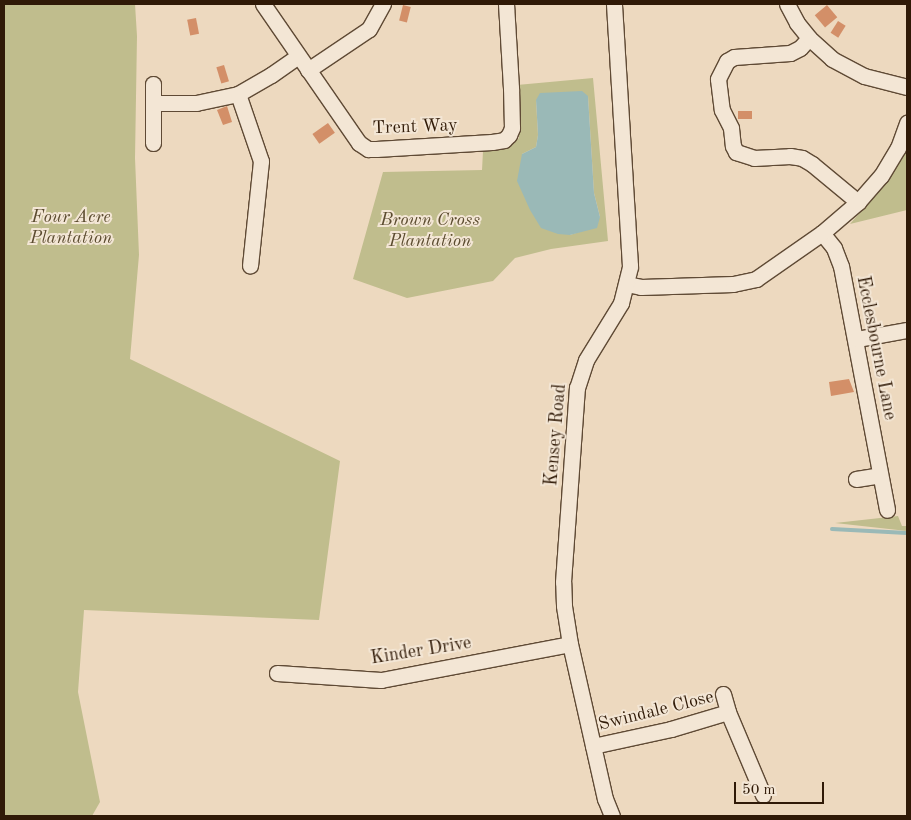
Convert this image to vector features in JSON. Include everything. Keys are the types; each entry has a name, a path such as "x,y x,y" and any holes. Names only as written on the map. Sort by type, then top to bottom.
{"street":[{"name":"Trent Way","path":"263,4 359,143 368,149 504,140 510,135 512,128 506,4"},
{"path":"308,70 368,28 383,4"},
{"name":"Kensey Road","path":"612,816 605,799 570,644 564,605 563,582 577,388 586,360 616,312 627,284 630,266 614,4"},
{"path":"787,4 797,23 809,38 832,58 848,69 886,83 907,87"},
{"path":"809,38 800,48 790,52 734,56 727,61 718,79 722,110 731,128 733,146 736,152 754,158 790,156 802,158 858,202"},
{"path":"154,103 196,102 238,94 271,76 298,56"},
{"path":"153,84 154,143"},
{"path":"238,94 261,161 250,265"},
{"path":"627,284 641,287 733,284 751,280 782,262 822,234 858,202 882,176 898,148 907,123"},
{"name":"Ecclesbourne Lane","path":"822,234 834,248 841,266 857,339 887,510"},
{"path":"857,339 907,330"},
{"path":"856,479 880,475"},
{"name":"Kinder Drive","path":"277,673 381,680 570,644"},
{"name":"Swindale Close","path":"722,694 763,796"},
{"name":"Swindale Close","path":"593,746 671,729 728,712"}],"green space":[{"name":"Four Acre Plantation","path":"4,4 135,4 137,36 135,158 139,255 130,359 340,461 319,620 84,610 78,692 100,802 92,816 4,816"},
{"name":"Brown Cross Plantation","path":"593,78 608,241 551,249 515,258 493,281 407,298 353,279 383,172 482,170 483,151 506,148 519,138 517,85","holes":["588,96 594,193 600,217 582,231 570,235 522,154 536,147 538,135 536,100"]},
{"path":"907,147 907,210 850,224 889,179"},
{"path":"898,516 902,526 907,526 907,531 835,523"}],"water":[{"path":"582,91 588,96 594,193 600,217 597,228 570,235 558,234 541,228 530,210 517,181 522,154 536,147 538,135 536,100 540,93"}],"building":[{"path":"403,5 411,7 407,22 399,21"},
{"path":"827,5 837,17 825,28 815,15"},
{"path":"196,18 199,34 190,35 187,20"},
{"path":"838,21 846,26 838,38 831,33"},
{"path":"224,65 229,81 221,84 216,67"},
{"path":"227,106 232,122 223,125 217,110"},
{"path":"738,111 752,111 752,119 738,119"},
{"path":"328,123 335,133 319,144 312,134"},
{"path":"849,379 854,392 831,396 829,382"}],"waterway":[{"path":"832,529 907,533"}]}
